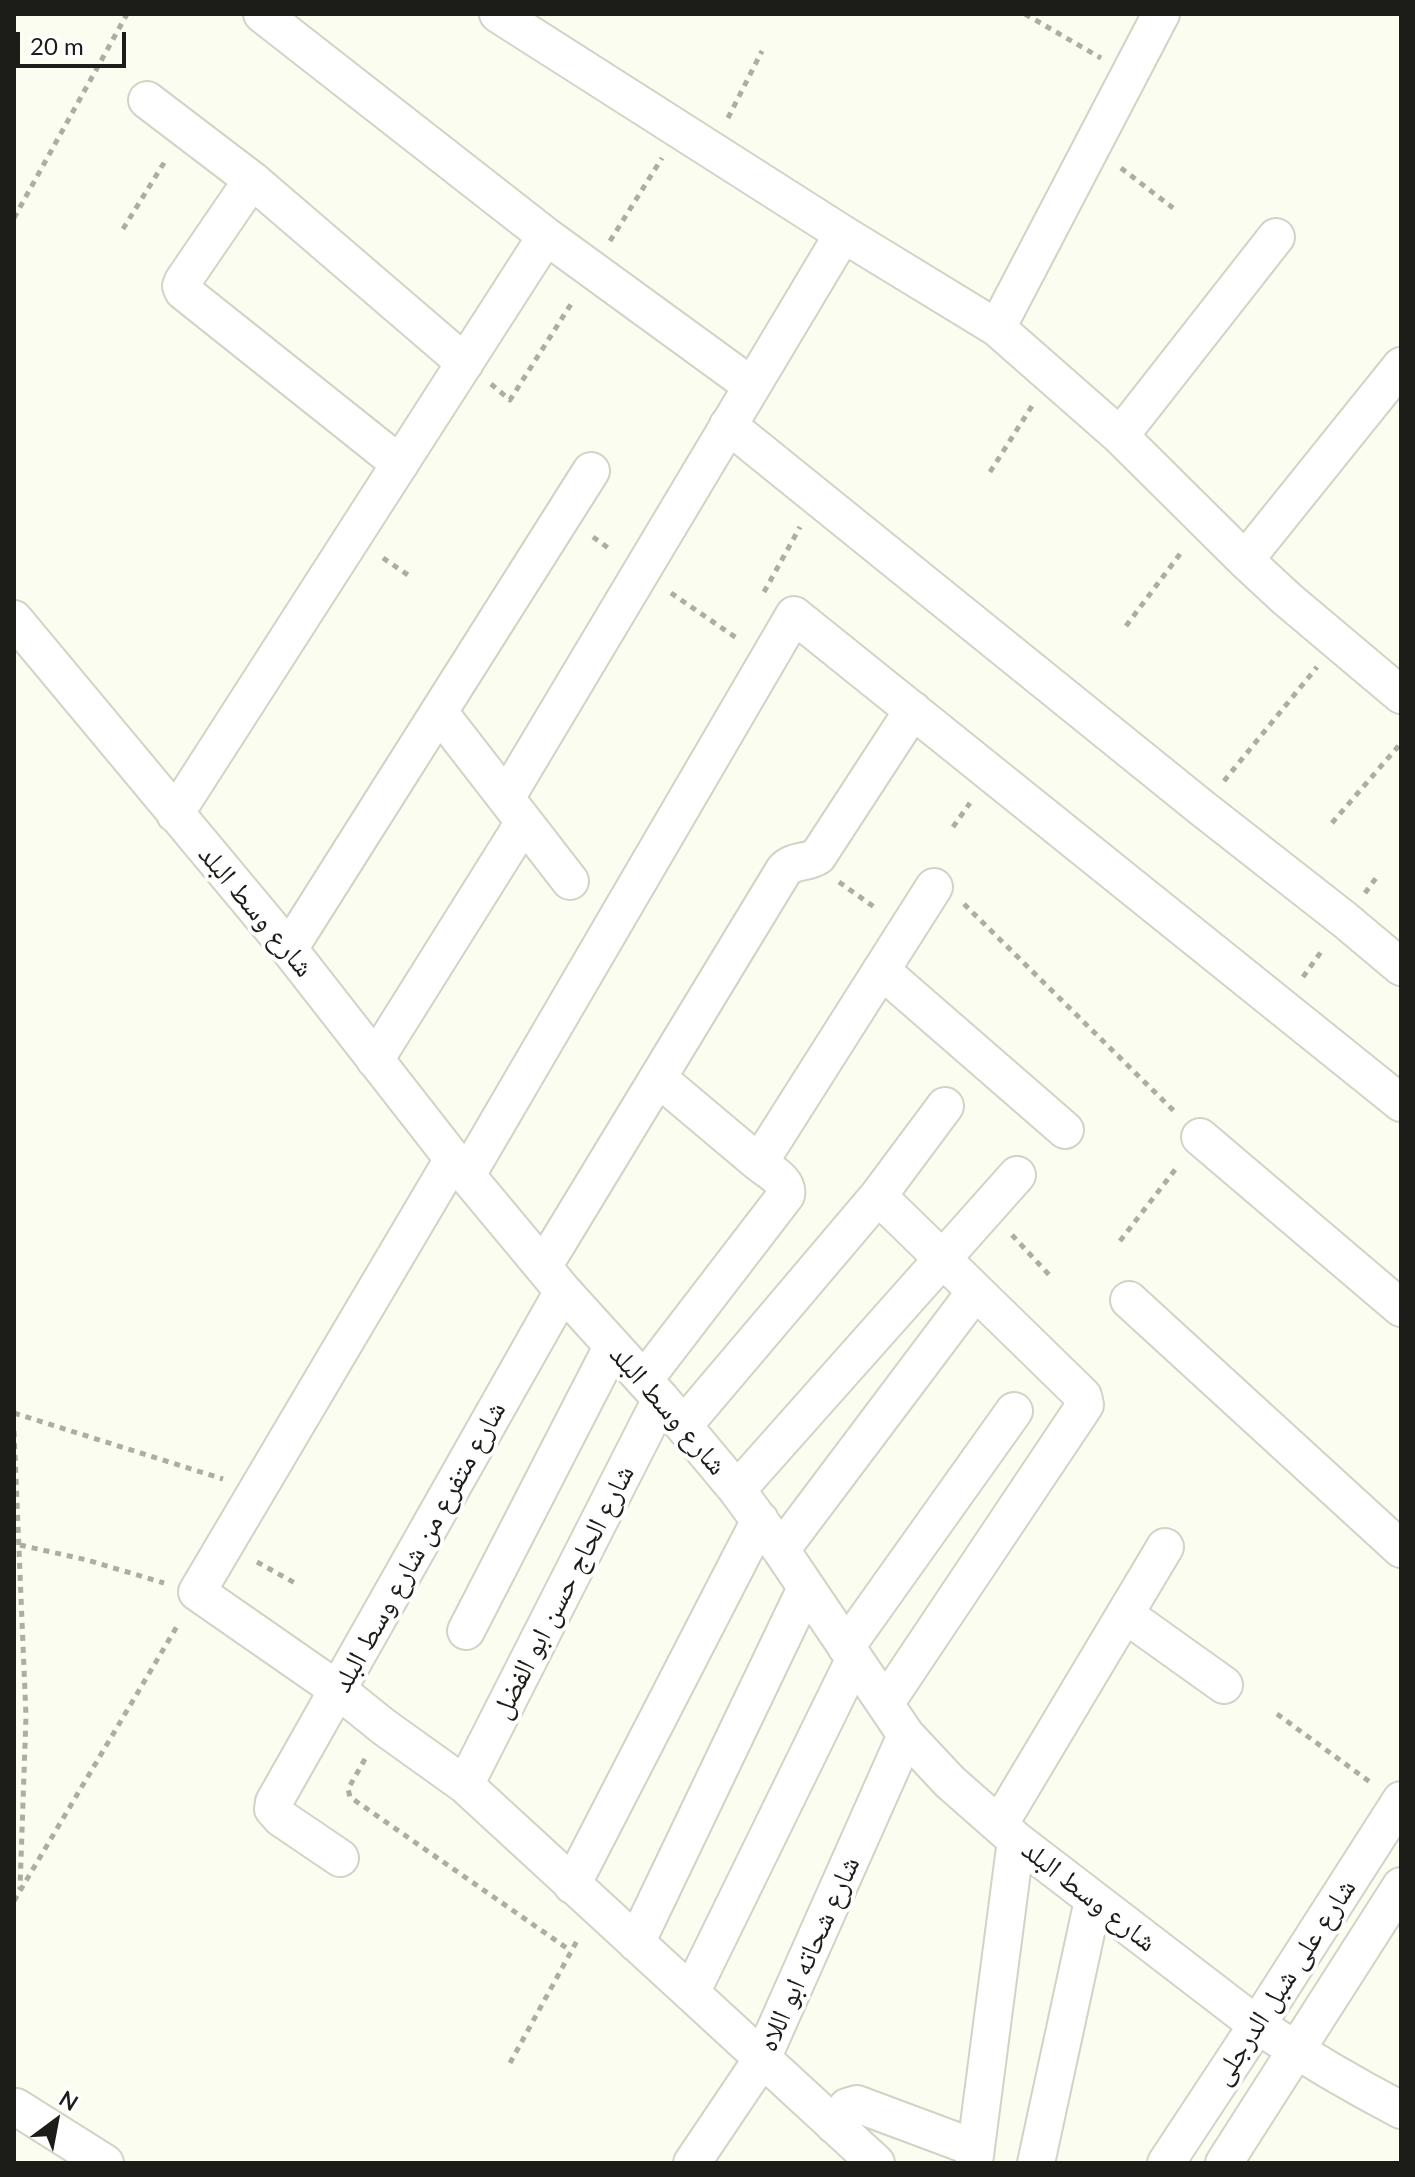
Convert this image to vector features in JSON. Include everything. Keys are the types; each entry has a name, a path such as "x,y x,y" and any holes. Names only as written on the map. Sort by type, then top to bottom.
{"street":[{"path":"262,14 546,236 752,386"},
{"path":"498,14 534,24 712,150 997,328 1120,436 1245,560 1401,695"},
{"path":"997,328 1161,14"},
{"path":"147,100 252,180 465,363"},
{"path":"252,180 183,281 183,291 400,464"},
{"path":"375,1060 728,425 843,234"},
{"path":"175,814 546,236"},
{"path":"1120,436 1276,237"},
{"path":"1245,560 1401,366"},
{"path":"728,425 1401,967"},
{"path":"289,949 591,471"},
{"path":"874,2162 465,1785 338,1690 197,1592 460,1167 794,615 1401,1103"},
{"name":"شارع وسط البلد","path":"14,619 289,949 460,1167 737,1490 906,1735 950,1782 1008,1833 1257,2025 1401,2110"},
{"name":"شارع متفرع من شارع وسط البلد","path":"340,1858 281,1818 273,1809 274,1802 338,1690 658,1078 784,870 792,863 809,861 821,852 913,710"},
{"path":"439,712 570,881"},
{"path":"759,1163 934,887"},
{"path":"881,970 1065,1130"},
{"path":"658,1078 788,1189 663,1401"},
{"path":"663,1401 878,1196 945,1106"},
{"path":"1200,1137 1401,1308"},
{"path":"737,1490 1017,1175"},
{"path":"878,1196 1083,1396 1085,1405 885,1704"},
{"path":"781,1550 975,1292"},
{"path":"1129,1300 1401,1549"},
{"path":"466,1631 612,1347"},
{"name":"شارع الحاج حسن ابو الفضل","path":"465,1785 663,1401"},
{"path":"691,1993 850,1654 1014,1411"},
{"path":"584,1896 760,1520"},
{"path":"834,2125 847,2107 857,2104 975,2156 1008,1833 1156,1562"},
{"path":"636,1943 806,1588"},
{"path":"1126,1615 1224,1685"},
{"name":"شارع شحاته ابو اللاه","path":"692,2163 762,2059 906,1735"},
{"name":"شارع على شبل الدرجلى","path":"1166,2163 1400,1802"},
{"name":"شارع على شبل الدرجلى","path":"1224,2163 1401,1886"},
{"path":"1036,2163 1093,1900"},
{"path":"16,2107 105,2163"}],"path":[{"path":"14,218 127,14"},
{"path":"1025,14 1129,74"},
{"path":"712,150 762,51"},
{"path":"123,229 186,129"},
{"path":"1092,146 1173,208"},
{"path":"990,472 1052,374"},
{"path":"758,603 816,496"},
{"path":"1126,626 1206,520"},
{"path":"738,640 745,627"},
{"path":"1202,808 1338,642"},
{"path":"1332,823 1401,743"},
{"path":"809,861 906,930"},
{"path":"934,887 942,882 1200,1137 1120,1241"},
{"path":"1281,1006 1345,920"},
{"path":"987,1209 1052,1278"},
{"path":"14,1413 258,1490"},
{"path":"14,1431 26,1716 20,1890"},
{"path":"14,1901 197,1592 87,1560 20,1545"},
{"path":"1277,1714 1400,1802"},
{"path":"347,1793 571,1951"},
{"path":"510,2063 571,1951 584,1896"}]}
